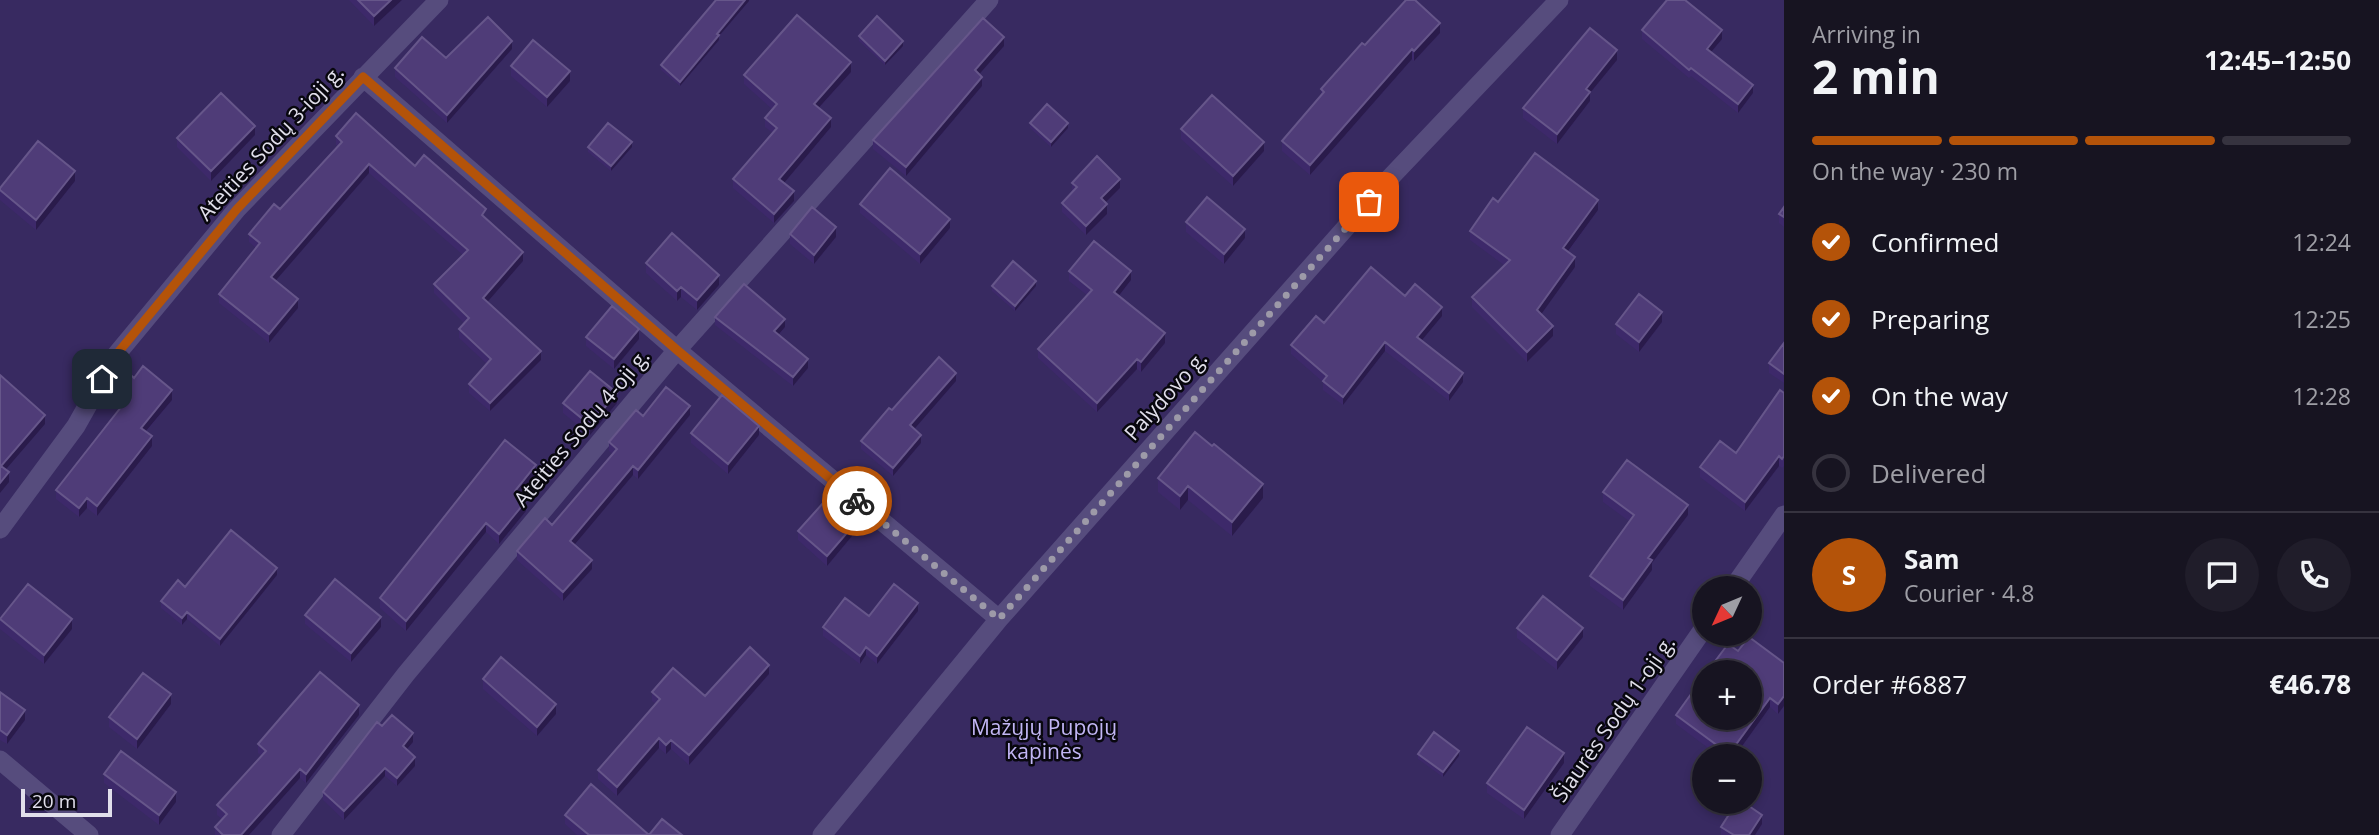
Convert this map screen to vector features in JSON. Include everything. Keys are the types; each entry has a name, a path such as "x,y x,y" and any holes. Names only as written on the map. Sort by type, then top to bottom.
{"street":[{"name":"Ateities Sodų 3-ioji g.","path":"0,529 76,426 116,355 237,209 439,0"},
{"name":"Ateities Sodų 4-oji g.","path":"281,835 406,674 677,350 989,0"},
{"name":"Palydovo g.","path":"822,835 999,619 1387,181 1559,0"},
{"path":"363,77 677,350 999,619"},
{"path":"1741,576 1784,515"},
{"name":"Šiaurės Sodų 1-oji g.","path":"1560,835 1692,645"},
{"path":"0,760 89,835"}],"green space":[{"name":"Mažųjų Pupojų kapinės","path":"0,0 1784,0 1784,835 0,835"}],"building":[{"path":"358,0 391,0 374,16"},
{"path":"716,0 745,0 680,82 661,65"},
{"path":"1406,0 1415,0 1440,23 1414,51 1412,49 1310,165 1282,141 1324,92 1321,89 1362,43 1365,45"},
{"path":"1667,0 1685,0 1722,30 1707,49 1753,85 1738,104 1691,68 1689,70 1642,30"},
{"path":"797,15 851,62 814,104 831,118 779,179 794,191 774,214 733,179 777,128 765,118 777,104 744,75"},
{"path":"877,16 903,41 885,61 859,36"},
{"path":"488,17 512,41 447,115 395,68 422,37 446,58"},
{"path":"983,18 1004,37 975,70 982,77 906,167 873,140"},
{"path":"1590,28 1617,50 1586,89 1590,92 1557,134 1523,108"},
{"path":"533,40 570,71 547,97 511,66"},
{"path":"221,93 255,126 211,171 177,138"},
{"path":"1212,95 1264,142 1233,176 1181,129"},
{"path":"1047,104 1068,123 1051,142 1030,123"},
{"path":"356,113 415,166 424,155 486,209 482,215 523,252 483,298 541,351 490,403 469,384 491,359 459,329 469,318 434,284 468,250 369,164 271,277 298,299 269,334 219,294 260,243 249,234 274,204 280,209 342,142 336,136"},
{"path":"608,123 632,142 611,166 588,147"},
{"path":"38,141 75,171 36,220 0,188"},
{"path":"1535,153 1598,200 1563,248 1575,257 1537,310 1553,326 1527,352 1472,297 1510,260 1470,231 1493,198 1498,202"},
{"path":"1097,156 1120,179 1101,198 1107,204 1086,226 1062,203 1077,187 1072,183"},
{"path":"890,168 950,219 920,254 860,204"},
{"path":"1207,197 1245,229 1224,254 1186,222"},
{"path":"812,207 836,227 814,255 790,234"},
{"path":"672,233 719,275 697,300 681,287 677,291 646,263"},
{"path":"1094,241 1131,271 1114,292 1165,333 1141,362 1137,359 1097,403 1038,349 1092,290 1069,271"},
{"path":"1013,261 1036,281 1015,306 992,286"},
{"path":"1371,267 1405,296 1415,284 1442,307 1417,337 1463,373 1449,393 1385,342 1343,397 1323,381 1327,376 1291,345 1316,316 1324,323"},
{"path":"744,284 785,319 774,331 808,359 793,377 715,317"},
{"path":"1639,294 1662,312 1639,342 1616,324"},
{"path":"612,306 639,329 614,359 586,337"},
{"path":"1784,343 1784,374 1769,363"},
{"path":"939,357 956,373 910,425 921,435 893,468 861,441"},
{"path":"143,366 172,390 141,428 152,436 97,506 87,498 79,508 56,490 125,402 110,390 126,371 134,378"},
{"path":"590,371 617,393 590,425 563,403"},
{"path":"0,375 45,415 1,466 9,472 0,483"},
{"path":"666,387 690,406 638,470 633,466 570,541 592,560 563,592 517,551 545,518 552,525 617,449 609,442 636,410 643,416"},
{"path":"1780,390 1784,393 1784,456 1782,459 1779,456 1745,502 1700,467 1720,441 1736,453"},
{"path":"722,395 759,426 728,464 691,433"},
{"path":"1195,432 1263,484 1232,522 1188,486 1180,496 1158,478"},
{"path":"505,440 536,465 515,491 526,501 499,534 486,523 406,621 380,598"},
{"path":"1627,460 1688,505 1648,558 1652,560 1623,600 1590,576 1634,515 1603,492"},
{"path":"824,502 852,527 827,556 798,531"},
{"path":"231,530 277,568 220,639 187,612 182,618 161,601 178,580 185,587"},
{"path":"335,579 381,617 351,653 305,615"},
{"path":"28,584 72,619 44,655 0,619"},
{"path":"894,584 918,603 877,656 866,647 860,656 823,627 845,598 869,616"},
{"path":"1543,596 1583,628 1557,660 1517,628"},
{"path":"1726,646 1738,651 1742,646 1761,646 1784,663 1784,696 1778,704 1770,698 1762,709 1762,660 1716,660"},
{"path":"750,647 769,665 689,755 671,740 666,745 659,738 617,787 598,770 660,699 652,692 673,668 705,696"},
{"path":"501,657 556,704 537,727 483,679"},
{"path":"320,672 359,705 306,774 300,769 241,835 223,835 215,827 227,814 217,805 266,751 258,744"},
{"path":"143,673 171,694 137,739 109,717"},
{"path":"0,692 25,710 7,735 0,730"},
{"path":"1692,693 1692,727 1676,715"},
{"path":"392,715 413,733 403,746 415,757 397,778 385,768 344,811 323,792 377,722 382,726"},
{"path":"1527,727 1564,753 1524,810 1487,783"},
{"path":"1696,730 1747,730 1736,744 1715,744"},
{"path":"1434,732 1459,751 1443,772 1418,754"},
{"path":"121,751 176,792 159,815 104,774"},
{"path":"591,784 649,835 589,835 565,815"},
{"path":"1729,814 1762,815 1749,835 1734,835 1721,827"},
{"path":"662,819 682,835 649,835"}],"way so far":[{"path":"857,501 999,619 1369,202"}],"route":[{"path":"102,379 116,355 237,209 363,77 677,350 857,501"}]}
